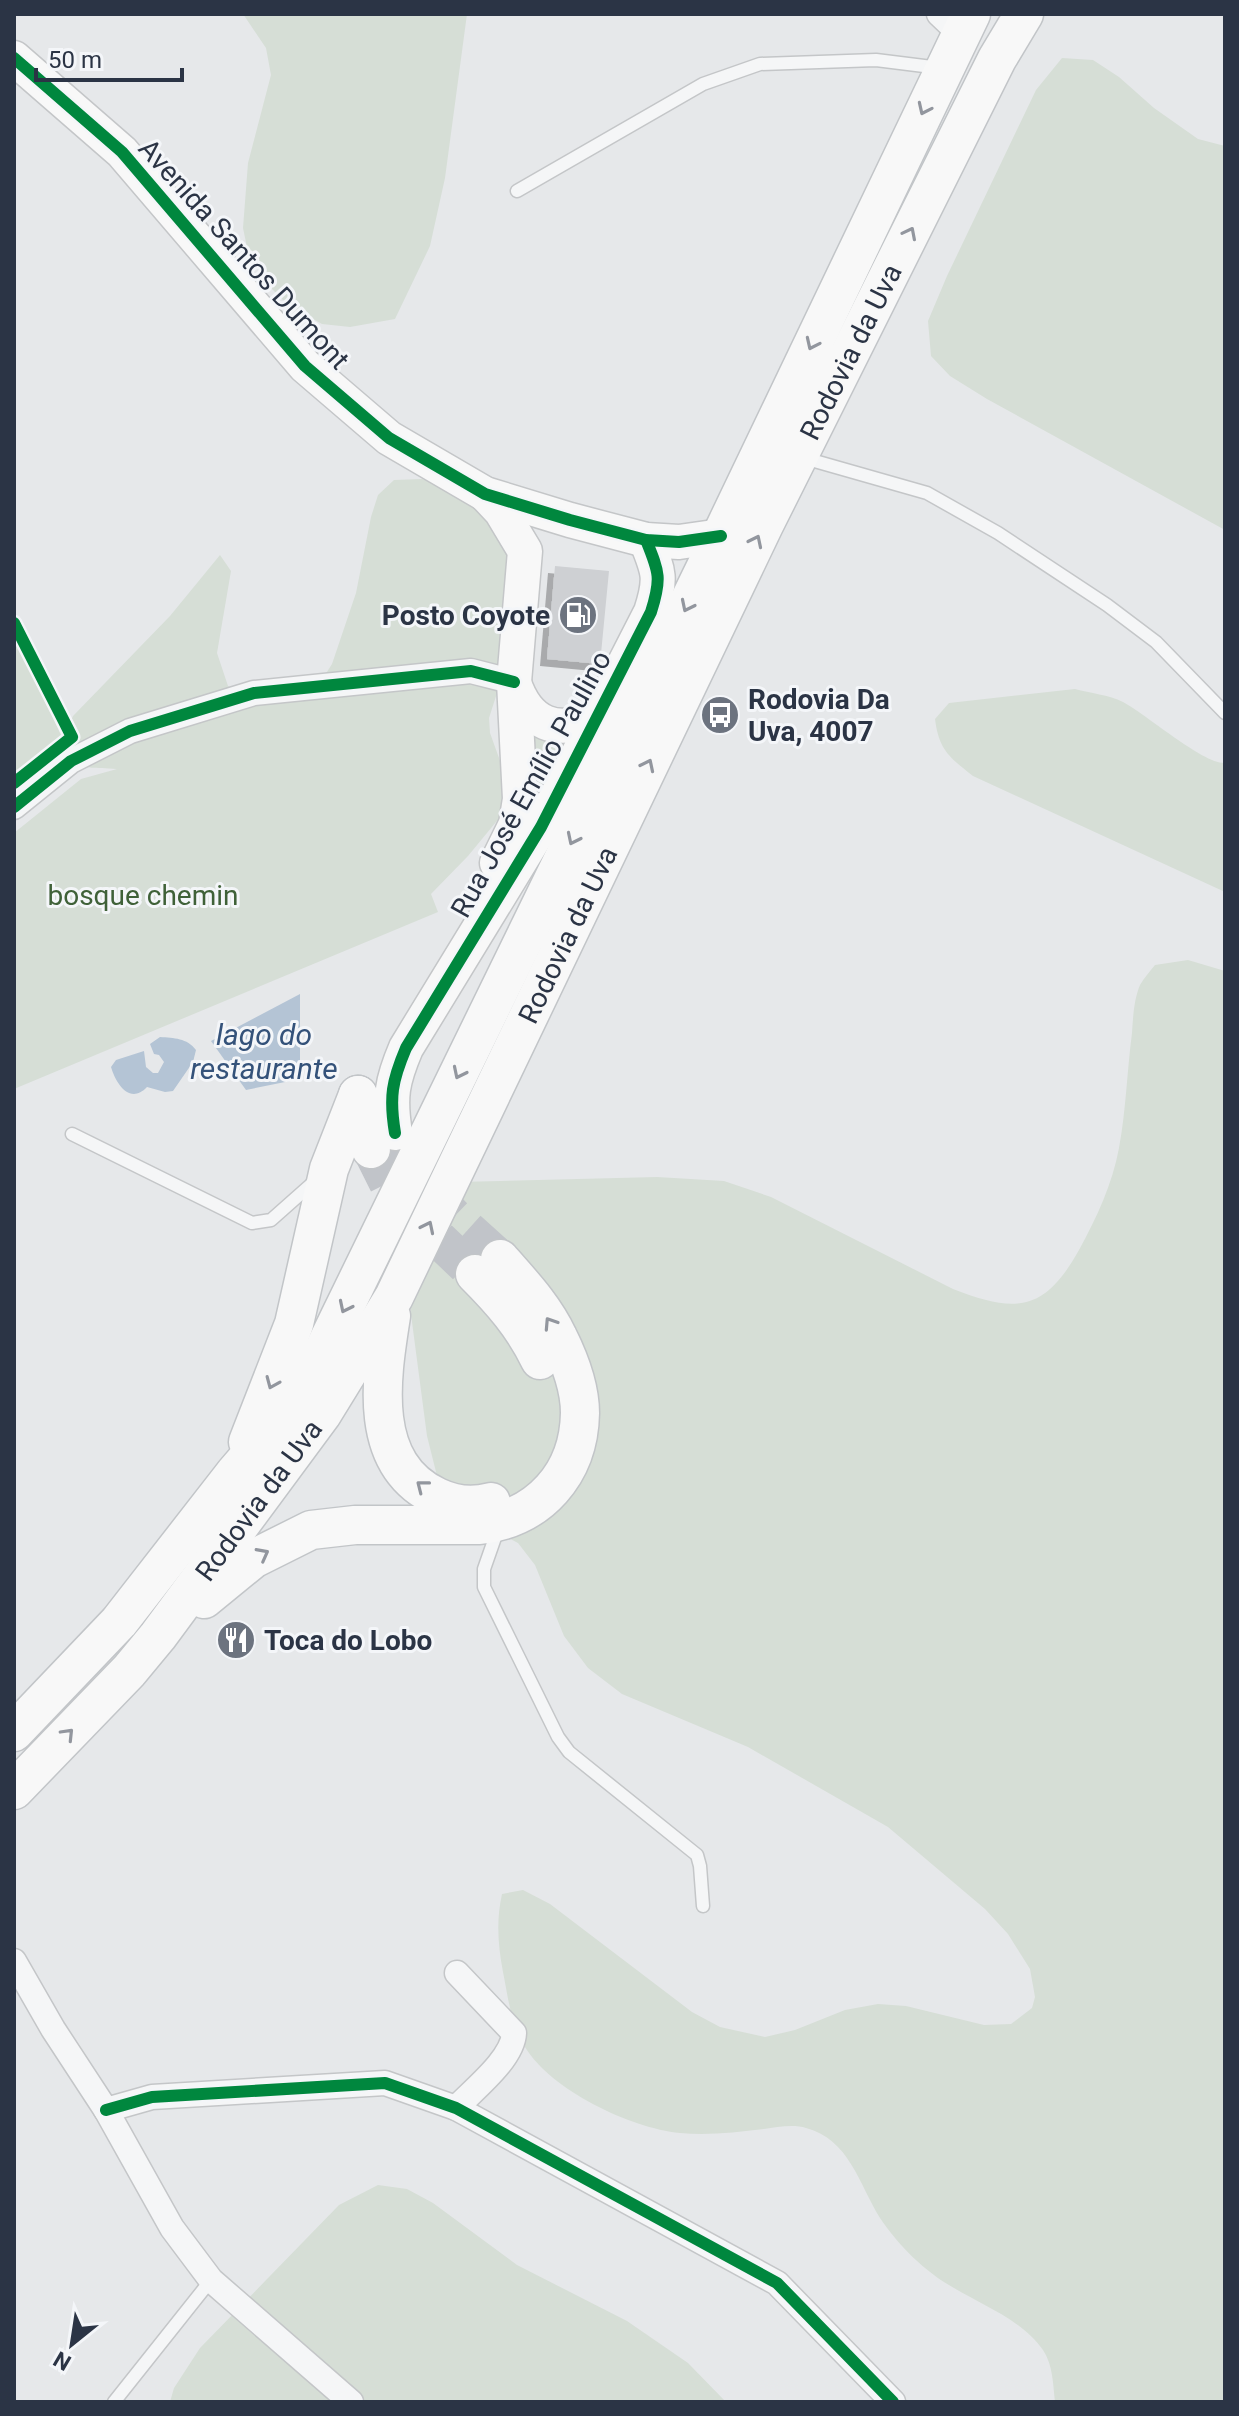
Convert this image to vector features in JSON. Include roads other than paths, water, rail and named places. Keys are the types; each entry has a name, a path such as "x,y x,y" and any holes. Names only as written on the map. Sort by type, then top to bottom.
{"main road":[{"name":"Rodovia da Uva","path":"14,1790 129,1671 158,1636 322,1414 394,1297 798,457 997,59 1024,14"},
{"name":"Rodovia da Uva","path":"14,1732 119,1622 308,1382 721,536 943,69 957,21"},
{"path":"235,1473 294,1324 329,1169 358,1095"},
{"path":"358,1095 383,1141"},
{"path":"158,1636 253,1559 311,1530 355,1525 480,1525 500,1522 521,1515 555,1488 573,1455 580,1413 574,1378 558,1336 531,1294 487,1266 548,1377 553,1409 550,1443 536,1473 511,1496 482,1505 451,1504 426,1491 408,1475 391,1451 381,1390 394,1297"}],"street":[{"name":"Avenida Santos Dumont","path":"14,58 122,152 305,366 389,438 485,494 570,520 646,540 679,542 721,536"},
{"path":"485,494 508,521 525,551 545,532 570,520"},
{"name":"Rua José Emílio Paulino","path":"383,1141 393,1079 406,1048 526,853 651,612 659,586 656,565 646,540"},
{"name":"Rua José Emílio Paulino","path":"358,1095 507,847 516,824 520,799 514,682 525,551"},
{"path":"14,807 71,761 130,731 254,693 471,671 514,682 519,699 530,713 545,723 563,727 580,725 596,717"},
{"path":"14,1962 106,2110 172,2228 211,2280 351,2402"},
{"path":"456,2108 508,2054 514,2043 514,2033 457,1973"},
{"path":"106,2110 152,2097 385,2083 456,2108 777,2283 893,2402"}],"lane":[{"path":"517,191 703,84 760,64 876,60 943,69"},
{"path":"798,457 927,493 998,533 1107,605 1156,642 1225,713"},
{"path":"72,1134 242,1221 252,1223 271,1220 329,1169"},
{"path":"500,1522 484,1569 484,1587 558,1737 569,1752 697,1855 703,1906"},
{"path":"114,2402 211,2280"}],"water":[{"name":"lago do restaurante","path":"300,994 300,1079 246,1090 211,1041"},
{"path":"160,1037 189,1043 196,1050 193,1062 173,1091 147,1087 135,1094 124,1090 111,1067 116,1060 144,1051 146,1067 158,1073 164,1062 154,1054 150,1044"}],"tunnel":[{"path":"398,1141 429,1190 500,1259"},
{"path":"371,1149 389,1185 410,1212 475,1274"}],"place":[{"name":"Posto Coyote","path":"578,615"},
{"name":"Rodovia Da Uva, 4007","path":"720,715"},
{"name":"Toca do Lobo","path":"236,1640"}],"park label":[{"name":"bosque chemin","path":"143,895"}]}
